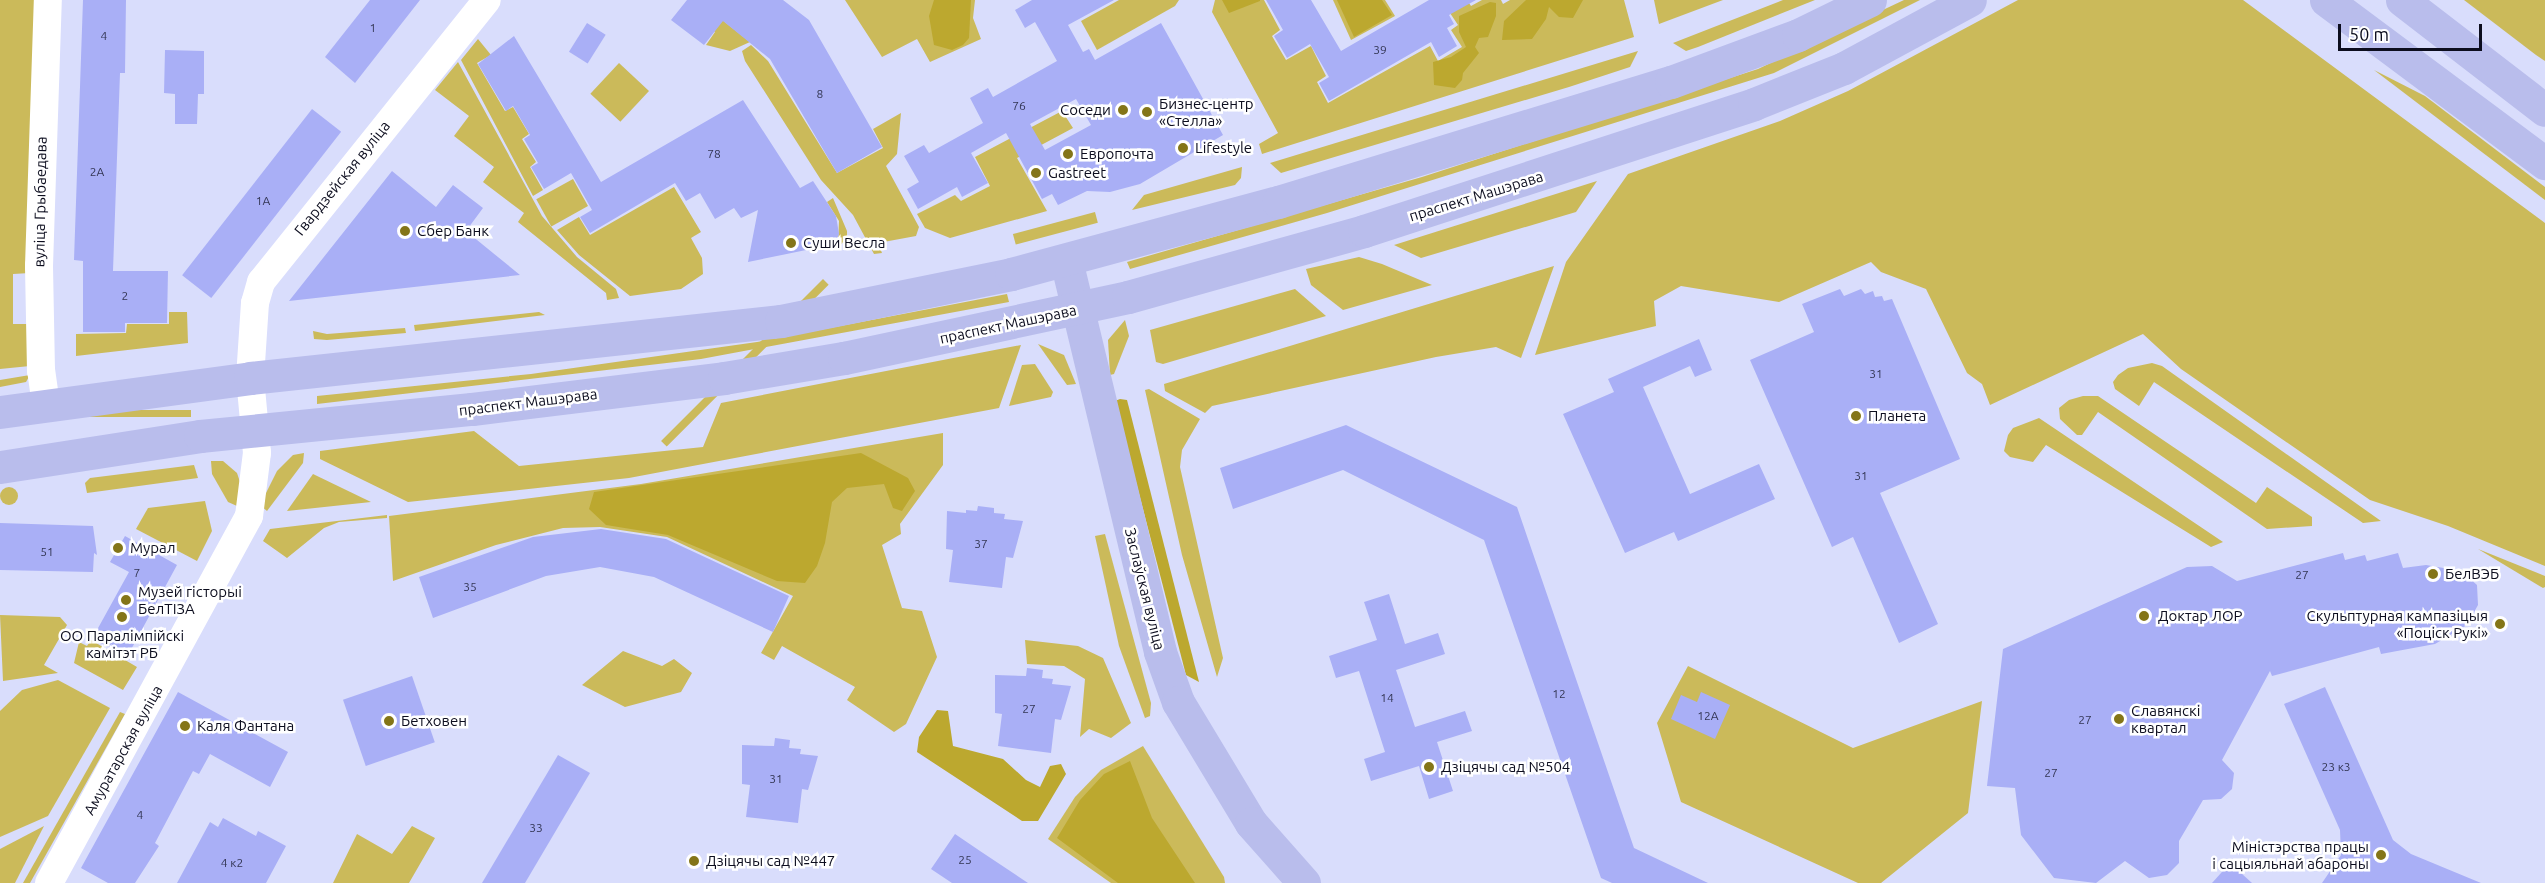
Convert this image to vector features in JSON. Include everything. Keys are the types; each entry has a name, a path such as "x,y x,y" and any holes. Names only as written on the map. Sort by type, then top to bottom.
{"main road":[{"path":"0,412 250,378 781,321 1066,260 1311,192 1671,82 1798,35 1870,0"},
{"name":"праспект Машэрава","path":"0,467 256,430 472,409 724,378 844,358 1078,309 1364,231 1641,144 1844,68 1970,0"},
{"path":"2326,0 2545,162"},
{"path":"2402,0 2545,110"},
{"name":"Заслаўская вуліца","path":"1066,260 1157,640 1178,702 1251,823 1279,859 1304,883"}],"street":[{"name":"вуліца Грыбаедава","path":"46,405 41,371 39,266 42,123 48,0"},
{"name":"Гвардзейская вуліца","path":"250,378 255,303 261,282 487,0"},
{"name":"Амуратарская вуліца","path":"49,883 240,537 254,492 256,430 250,378"}],"shaded area":[{"path":"0,0 41,0 30,273 13,274 13,324 30,324 30,366 0,369"},
{"path":"697,0 750,42 730,51 706,45 715,32 682,7"},
{"path":"845,0 975,0 973,18 981,39 930,62 917,39 882,57"},
{"path":"934,0 971,0 969,38 963,45 952,50 934,45 929,16"},
{"path":"1119,0 1179,0 1175,6 1097,50 1081,21"},
{"path":"1215,0 1264,0 1280,30 1272,36 1286,60 1311,46 1326,76 1317,82 1328,103 1430,46 1438,61 1462,47 1451,30 1458,25 1450,13 1469,3 1471,6 1482,0 1501,0 1503,4 1510,0 1624,0 1634,37 1262,154 1259,144 1278,133 1212,12"},
{"path":"1222,0 1260,0 1260,1 1229,13"},
{"path":"1333,0 1385,0 1395,16 1351,40"},
{"path":"1337,0 1382,0 1392,15 1354,37"},
{"path":"1526,0 1583,0 1573,18 1559,17 1549,7 1546,19 1532,39 1502,40 1504,21"},
{"path":"1654,0 1723,0 1659,24"},
{"path":"1783,0 1815,0 1686,51 1673,43"},
{"path":"1904,0 1920,0 1774,73 1327,213 1130,269 1127,262 1422,177 1758,69"},
{"path":"2018,0 2243,0 2545,223 2545,566 2448,526 2370,500 2181,369 2143,334 1990,405 1982,384 1967,373 1926,289 1881,272 1871,262 1779,302 1681,286 1654,301 1656,326 1535,355 1566,262 1628,174 1780,121 1848,91"},
{"path":"2464,0 2545,0 2545,61 2536,55"},
{"path":"1490,2 1496,3 1496,16 1488,37 1479,38 1475,47 1479,53 1463,73 1462,80 1455,88 1434,85 1433,62 1451,57 1466,47 1459,32 1459,16"},
{"path":"478,39 491,55 477,63 505,111 513,107 529,134 522,139 536,162 530,167 543,190 533,196 461,60"},
{"path":"751,45 768,61 837,173 883,148 873,129 901,113 897,154 886,166 919,227 916,236 878,243 882,253 874,254 853,215 821,180 745,61 742,51"},
{"path":"1638,51 1630,67 1569,87 1281,173 1270,163"},
{"path":"458,62 542,216 577,257 616,289 619,298 607,300 606,293 518,222 524,213 483,182 494,167 454,136 469,116 435,90"},
{"path":"619,63 649,91 620,122 590,94"},
{"path":"2374,70 2425,96 2545,187 2545,200"},
{"path":"1062,111 1073,128 1017,158 1047,211 950,238 925,228 917,214 955,195 961,201 990,186 975,157"},
{"path":"1242,167 1241,178 1235,185 1132,210 1144,195"},
{"path":"573,179 588,206 551,226 536,199"},
{"path":"1597,181 1576,212 1421,258 1394,245"},
{"path":"674,187 701,232 691,238 702,258 703,274 681,289 630,296 579,255 557,230 579,217 590,235"},
{"path":"833,198 847,231 847,240 838,246 839,221 827,202"},
{"path":"1095,212 1098,223 1016,245 1013,234"},
{"path":"1359,257 1432,285 1343,310 1311,285 1306,269"},
{"path":"1554,266 1521,358 1496,347 1436,357 1212,406 1205,413 1165,391 1164,384"},
{"path":"823,279 829,285 667,447 661,441"},
{"path":"1295,289 1326,316 1163,364 1156,362 1150,330"},
{"path":"1007,294 1009,302 701,359 317,404 317,396 531,374 757,342"},
{"path":"169,312 187,312 188,343 76,356 76,334 126,333 127,324 169,324"},
{"path":"539,312 545,315 415,331 414,325"},
{"path":"1125,320 1129,336 1114,374 1110,375 1108,340"},
{"path":"405,328 406,333 327,340 314,339 313,331 327,334"},
{"path":"1038,344 1064,355 1076,384 1067,385"},
{"path":"1021,345 999,408 629,478 408,502 320,459 320,451 474,431 519,466 703,447 721,403"},
{"path":"2152,363 2162,366 2381,521 2363,523 2154,382 2139,406 2115,389 2113,382 2118,375 2128,368"},
{"path":"1035,364 1053,392 1051,397 1009,406 1022,365"},
{"path":"30,375 26,382 0,387 0,380"},
{"path":"1149,389 1200,419 1182,450 1180,467 1223,658 1217,677 1182,555 1145,390"},
{"path":"2083,396 2098,396 2256,503 2267,487 2312,517 2312,526 2267,529 2098,412 2082,435 2077,435 2060,419 2059,408 2069,400"},
{"path":"1127,400 1199,682 1186,675 1115,401"},
{"path":"0,410 191,410 191,417 0,417"},
{"path":"2039,418 2223,542 2211,547 2046,445 2033,462 2010,457 2004,451 2008,435 2013,428"},
{"path":"943,433 943,465 900,524 901,534 882,545 902,608 922,611 937,657 906,724 894,732 847,700 855,687 782,646 774,660 761,653 793,596 667,537 600,527 563,528 496,545 393,581 389,516 641,484"},
{"path":"304,453 303,463 267,511 260,505 277,471 293,455"},
{"path":"861,453 908,478 915,491 902,511 893,508 884,484 847,488 832,502 825,543 817,566 805,583 777,581 668,535 606,525 589,509 594,492"},
{"path":"211,461 223,461 237,473 241,485 237,506 228,502 212,474"},
{"path":"194,465 198,478 87,493 85,483 90,478"},
{"path":"313,474 371,502 287,511"},
{"path":"9,487 15,490 18,496 15,502 9,505 3,502 0,496 3,490"},
{"path":"205,501 212,531 197,561 136,529 148,508"},
{"path":"387,515 387,518 339,522 324,528 287,558 263,541 270,529"},
{"path":"1105,534 1151,703 1150,716 1145,718 1119,646 1095,536"},
{"path":"2478,549 2545,576 2545,587 2543,588"},
{"path":"0,615 60,617 67,625 44,665 58,673 3,681"},
{"path":"91,640 137,667 123,690 74,663 79,642 87,646"},
{"path":"1025,640 1078,646 1103,658 1131,723 1111,738 1089,729 1080,737 1085,679 1064,666 1027,664"},
{"path":"623,651 662,666 674,659 692,673 681,692 625,707 582,685"},
{"path":"1688,666 1853,748 1982,701 1968,813 1881,883 1858,883 1681,802 1657,723"},
{"path":"58,680 110,708 48,816 0,837 0,711 22,690"},
{"path":"937,710 948,711 953,746 1003,759 1026,780 1040,787 1050,766 1061,764 1066,774 1038,821 1022,821 917,752 919,737"},
{"path":"120,712 125,714 30,883 23,883"},
{"path":"1143,746 1224,877 1225,883 1111,883 1048,839 1075,797 1101,770"},
{"path":"1130,761 1152,818 1195,883 1118,883 1057,838 1080,800 1104,774"},
{"path":"44,826 15,883 0,883 0,849"},
{"path":"412,826 435,838 409,883 333,883 357,834 392,854"}],"building":[{"path":"83,0 126,0 125,73 120,73 113,271 168,271 167,323 125,323 125,332 83,332 83,261 74,260"},
{"path":"370,0 420,0 355,83 325,57"},
{"path":"687,0 783,0 809,20 882,147 837,173 770,59 723,21 704,45 671,20"},
{"path":"1032,0 1114,0 1068,25 1083,52 1089,49 1095,60 1161,23 1223,135 1140,184 1110,192 1087,191 1058,205 1052,194 1042,199 1006,133 971,153 988,183 962,197 957,187 918,209 907,189 919,182 904,156 924,145 929,153 983,123 970,98 988,88 993,97 1057,61 1035,22 1025,28 1015,10","holes":["1076,99 1091,125 1045,150 1030,124"]},
{"path":"1266,0 1311,0 1341,51 1429,0 1476,0 1449,15 1454,24 1447,28 1457,46 1439,57 1431,42 1329,101 1319,83 1329,77 1310,44 1287,58 1274,36 1283,30"},
{"path":"587,23 606,35 588,63 569,52"},
{"path":"514,36 601,182 743,100 800,188 813,181 836,216 839,234 834,246 823,251 806,250 748,262 758,210 741,218 734,208 715,219 700,193 686,201 675,183 590,233 580,217 592,210 571,173 544,189 531,167 538,163 524,139 530,135 513,106 506,111 478,64"},
{"path":"165,50 204,51 204,94 198,94 197,124 175,124 175,94 164,93"},
{"path":"312,109 341,132 211,298 182,275"},
{"name":"Сбер Банк","path":"392,171 436,207 453,185 483,208 466,231 520,275 289,301"},
{"path":"1840,289 1844,296 1861,289 1865,294 1873,291 1875,297 1882,296 1884,301 1892,299 1960,459 1880,493 1938,624 1899,643 1853,537 1832,547 1750,360 1814,332 1802,304"},
{"path":"1699,339 1712,370 1695,377 1690,366 1643,387 1690,494 1759,464 1775,499 1678,541 1674,532 1625,553 1563,414 1614,392 1608,379"},
{"path":"1346,425 1517,507 1634,848 1708,883 1612,883 1601,878 1484,540 1343,470 1233,509 1220,468"},
{"path":"978,506 994,508 994,513 1005,514 1004,519 1023,521 1013,558 1006,557 1002,588 949,582 953,550 946,549 947,511 966,513 966,510 977,511"},
{"path":"0,523 93,526 97,555 94,553 93,572 0,570"},
{"path":"601,529 666,539 789,596 773,632 654,577 600,567 546,576 433,618 419,577 533,537"},
{"path":"125,536 177,565 127,657 92,639 129,572 110,562"},
{"name":"Славянскі квартал","path":"2343,553 2345,560 2365,555 2367,561 2398,553 2403,568 2426,565 2461,571 2477,585 2478,605 2467,625 2435,644 2381,654 2379,647 2272,676 2270,671 2222,760 2234,773 2232,789 2221,799 2203,800 2179,841 2179,863 2167,875 2149,878 2125,861 2096,883 2054,878 2021,835 2015,788 1987,786 2003,649 2187,567 2212,566 2237,581"},
{"path":"1389,594 1405,644 1438,633 1445,654 1396,670 1415,727 1465,711 1472,731 1437,742 1453,791 1429,799 1419,766 1371,781 1364,759 1385,752 1359,671 1336,678 1329,656 1377,640 1364,602"},
{"path":"1027,668 1043,670 1042,678 1053,679 1052,684 1071,686 1061,720 1055,719 1051,753 998,746 1002,714 995,713 995,675 1026,676"},
{"name":"Бетховен","path":"412,676 435,742 366,766 343,700"},
{"path":"2325,687 2393,840 2411,854 2481,883 2322,883 2341,855 2340,830 2284,704"},
{"path":"178,692 288,752 270,787 210,754 199,774 193,771 155,843 159,846 135,883 108,883 81,868"},
{"path":"1701,692 1730,705 1715,739 1671,719 1681,695 1697,702"},
{"path":"775,738 790,740 789,748 801,749 800,754 818,756 808,790 802,789 798,823 746,817 750,785 742,784 742,745 774,746"},
{"path":"558,755 590,773 525,883 482,883"},
{"path":"223,818 256,836 258,831 286,846 266,883 177,883 210,822 218,827"},
{"path":"955,834 1028,883 952,883 931,869"},
{"path":"2230,863 2252,883 2212,883"}],"place":[{"name":"Соседи","path":"1123,110"},
{"name":"Бизнес-центр «Стелла»","path":"1147,112"},
{"name":"Lifestyle","path":"1183,148"},
{"name":"Европочта","path":"1068,154"},
{"name":"Gastreet","path":"1036,173"},
{"name":"Сбер Банк","path":"405,231"},
{"name":"Суши Весла","path":"791,243"},
{"name":"Планета","path":"1856,416"},
{"name":"Мурал","path":"118,548"},
{"name":"БелВЭБ","path":"2433,574"},
{"name":"Музей гісторыі БелТІЗА","path":"126,600"},
{"name":"Доктар ЛОР","path":"2144,616"},
{"name":"OO Паралімпійскі камітэт РБ","path":"122,617"},
{"name":"Скульптурная кампазіцыя «Поціск Рукі»","path":"2500,624"},
{"name":"Славянскі квартал","path":"2119,719"},
{"name":"Бетховен","path":"389,721"},
{"name":"Каля Фантана","path":"185,726"},
{"name":"Дзіцячы сад №504","path":"1429,767"},
{"name":"Міністэрства працы і сацыяльнай абароны","path":"2381,855"},
{"name":"Дзіцячы сад №447","path":"694,861"}]}
